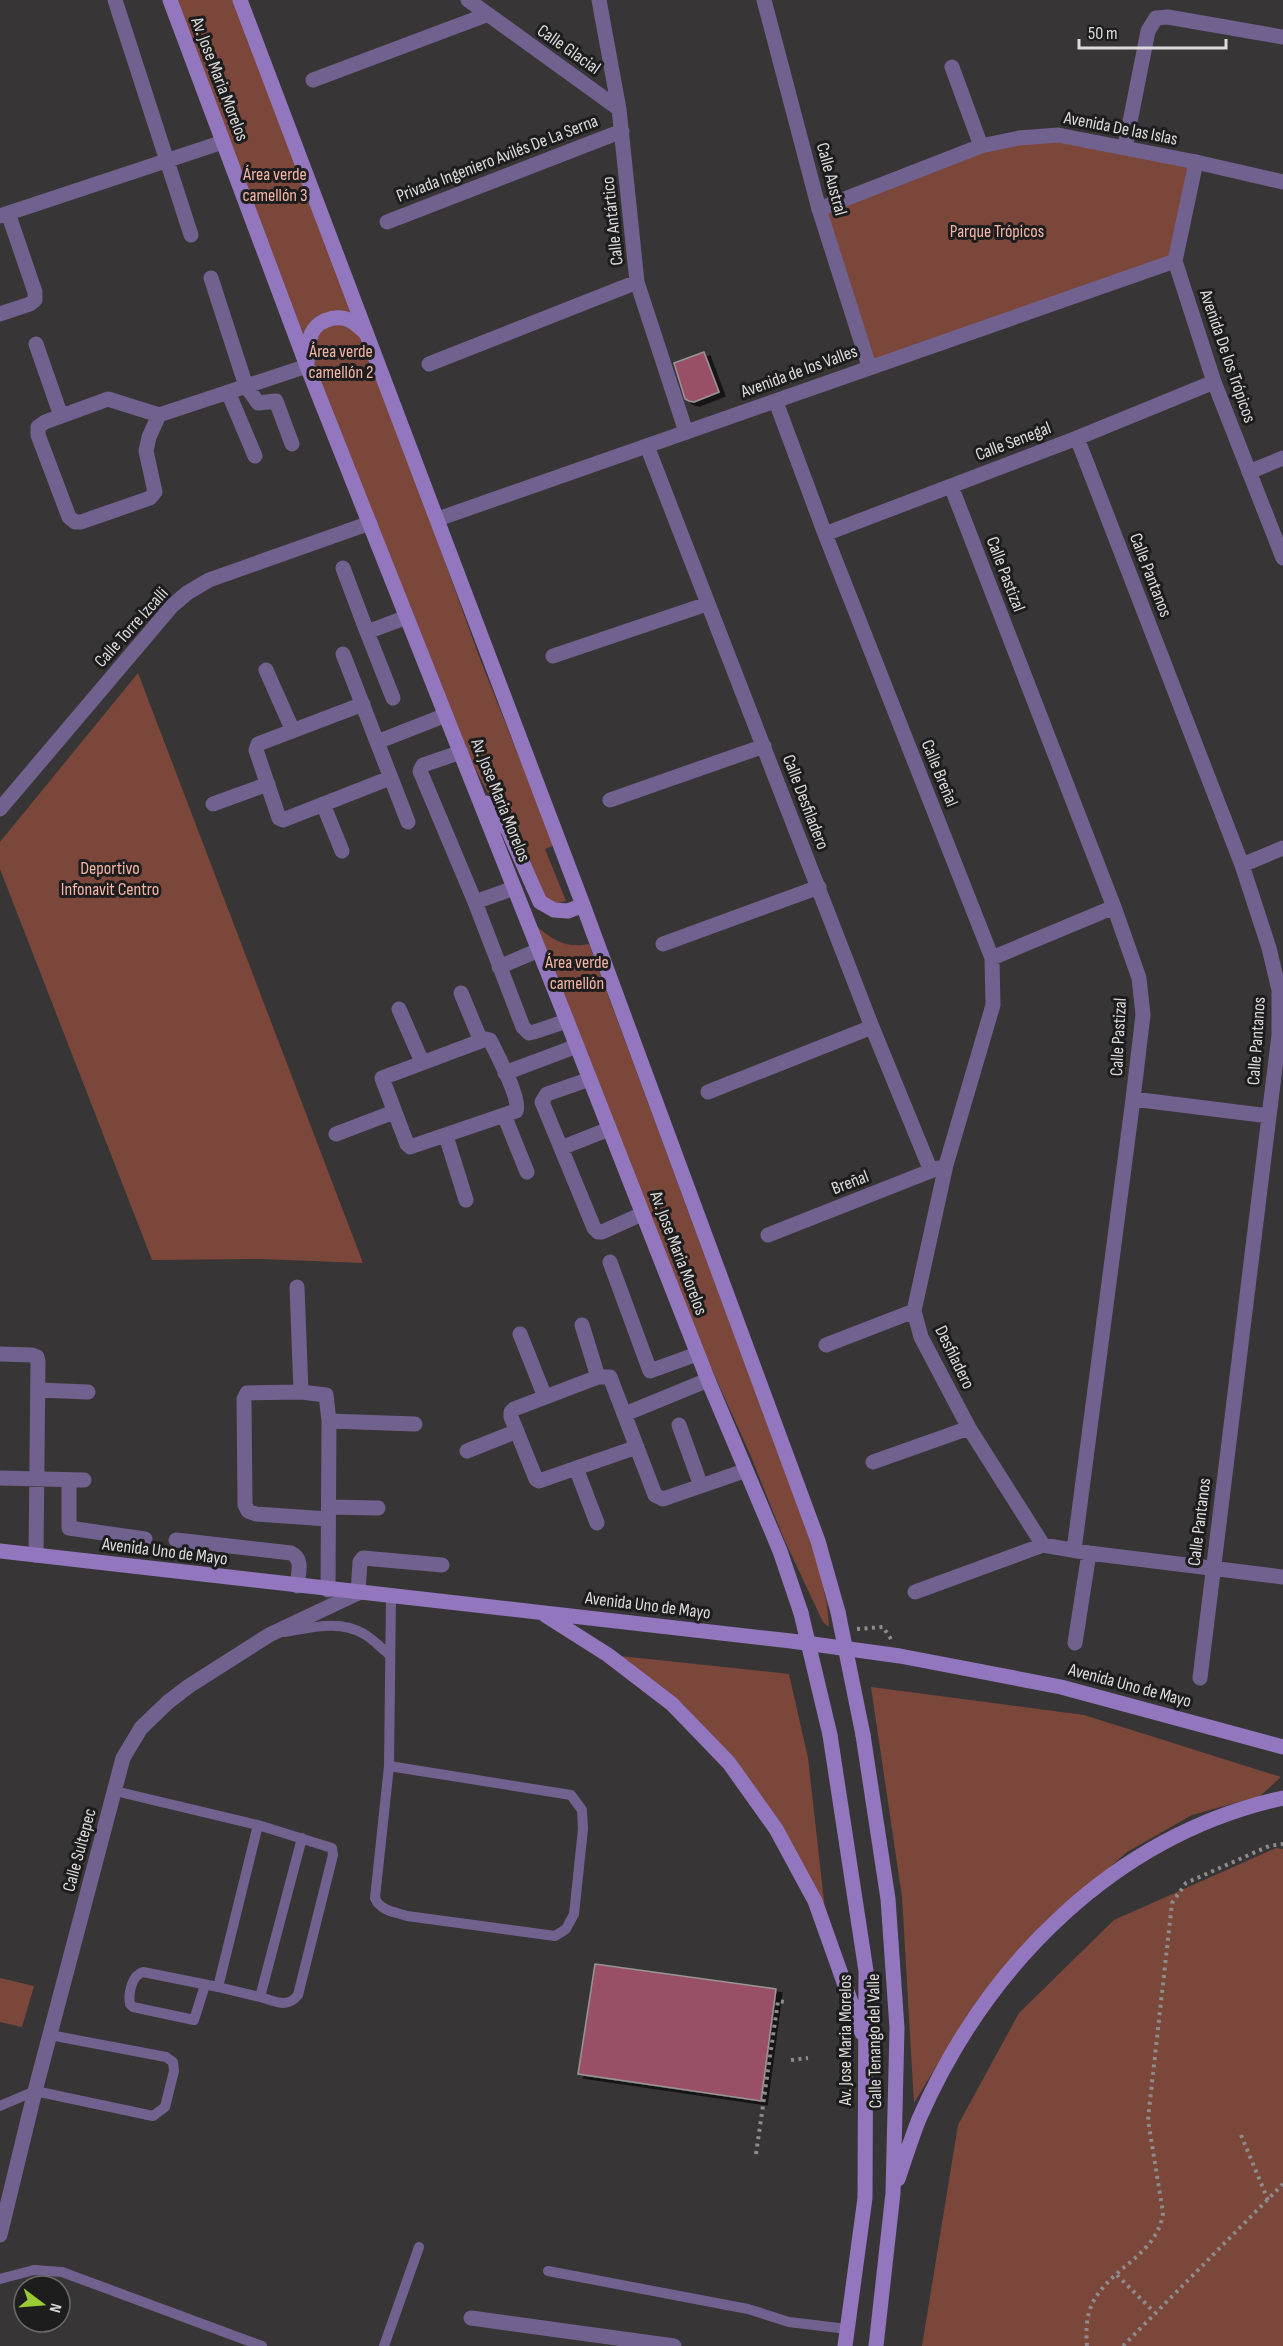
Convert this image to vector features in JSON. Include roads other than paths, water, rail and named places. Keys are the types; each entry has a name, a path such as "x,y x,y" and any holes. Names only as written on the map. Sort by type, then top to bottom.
{"main road":[{"name":"Av. Jose Maria Morelos","path":"170,0 307,366 697,1354 744,1471 780,1551 801,1613 830,1736 866,1971 865,2198 845,2346"},
{"name":"Av. Jose Maria Morelos","path":"240,0 369,335 583,905 818,1541 838,1612 863,1736"},
{"path":"307,366 309,337 316,325 326,320 337,318 351,320 369,335"},
{"path":"476,792 508,830 540,902 554,910 568,911 583,905"},
{"name":"Avenida Uno de Mayo","path":"0,1551 328,1590 540,1612 900,1656 1062,1687 1283,1747"},
{"path":"540,1612 608,1655 672,1704 729,1763 776,1829 815,1901 866,2044"},
{"name":"Calle Tenango del Valle","path":"863,1736 888,1899 896,2016 893,2193 876,2346"},
{"path":"893,2193 919,2121 951,2057 993,1993 1047,1931 1068,1910 1113,1873 1162,1842 1242,1808 1283,1798"}],"street":[{"path":"115,0 191,235"},
{"name":"Calle Glacial","path":"468,0 619,109"},
{"name":"Calle Antártico","path":"599,0 622,131 637,282 686,432"},
{"name":"Calle Austral","path":"764,0 819,209 868,366"},
{"path":"314,80 486,15"},
{"path":"1125,147 1148,31 1156,18 1168,17 1283,37"},
{"path":"952,67 981,146"},
{"name":"Privada Ingeniero Avilés De La Serna","path":"387,222 622,131"},
{"name":"Avenida De las Islas","path":"819,209 981,146 1019,138 1058,135 1125,147 1283,182"},
{"path":"0,314 30,304 35,300 35,292 4,215 223,142"},
{"name":"Avenida De los Trópicos","path":"1196,162 1175,261 1214,382 1283,558"},
{"name":"Avenida de los Valles","path":"438,519 776,402 868,366 1175,261"},
{"path":"211,278 246,386 258,403 276,401 292,444"},
{"path":"429,364 637,282"},
{"path":"36,344 60,416"},
{"path":"159,415 149,437 146,451 155,492 150,498 81,522 75,522 69,517 38,435 38,427 45,422 108,399 159,415 307,366"},
{"name":"Calle Senegal","path":"825,534 1077,438 1214,382"},
{"path":"228,392 255,456"},
{"name":"Calle Breñal","path":"776,402 825,534 992,957 993,1005 946,1165"},
{"name":"Calle Pantanos","path":"1077,438 1242,865 1269,948 1279,990 1279,1035 1200,1678"},
{"name":"Calle Desfiladero","path":"647,446 872,1027 931,1171"},
{"path":"1249,472 1283,458"},
{"name":"Calle Pastizal","path":"951,486 1114,907 1139,978 1143,1015 1074,1550"},
{"name":"Calle Torre Izcalli","path":"0,809 172,606 188,593 209,580 370,523"},
{"path":"343,568 393,698"},
{"path":"553,656 707,604"},
{"path":"367,632 407,616"},
{"path":"343,654 408,822"},
{"path":"266,670 293,731"},
{"path":"363,704 256,747 281,820 390,778"},
{"path":"377,742 446,715"},
{"path":"610,800 764,746"},
{"path":"460,752 423,765 420,771 475,902 523,1027 529,1033 567,1021"},
{"path":"213,804 268,784"},
{"path":"323,804 342,851"},
{"path":"1242,865 1283,848"},
{"path":"663,944 819,887"},
{"path":"475,902 514,888"},
{"path":"992,957 1114,907"},
{"path":"500,966 539,950"},
{"path":"461,993 481,1041"},
{"path":"399,1009 422,1062"},
{"path":"708,1092 872,1027"},
{"path":"490,1040 518,1108 516,1111 410,1147 382,1078 422,1062 481,1041 490,1040"},
{"path":"505,1073 577,1046"},
{"path":"590,1079 543,1097 542,1102 594,1228 602,1232 642,1214"},
{"path":"1133,1099 1269,1116"},
{"path":"336,1134 394,1112"},
{"path":"504,1115 527,1172"},
{"path":"561,1148 609,1129"},
{"path":"446,1136 466,1200"},
{"name":"Breñal","path":"768,1235 946,1165"},
{"name":"Desfiladero","path":"946,1165 914,1311 921,1336 969,1428 1043,1545"},
{"path":"610,1262 650,1371 697,1354"},
{"path":"297,1287 301,1392"},
{"path":"826,1345 914,1311"},
{"path":"582,1325 598,1377"},
{"path":"520,1334 545,1397"},
{"path":"0,1354 37,1357 39,1390 36,1555"},
{"path":"637,1448 538,1481 511,1417 511,1412 604,1376 612,1379 655,1495 659,1498 663,1499 744,1471"},
{"path":"625,1414 708,1380"},
{"path":"39,1390 88,1392"},
{"path":"328,1590 329,1513 329,1421 326,1395 301,1392 247,1392 244,1399 245,1504 248,1512 256,1514 329,1513 378,1508"},
{"path":"329,1421 415,1424"},
{"path":"679,1425 701,1486"},
{"path":"873,1462 969,1428"},
{"path":"467,1451 517,1431"},
{"path":"576,1468 597,1523"},
{"path":"0,1478 84,1480"},
{"path":"69,1480 69,1528 145,1539"},
{"path":"176,1540 291,1553 300,1561 297,1586"},
{"path":"915,1592 1043,1545 1089,1553 1283,1577"},
{"path":"1075,1643 1089,1553"},
{"path":"358,1593 360,1562 363,1558 442,1565"},
{"name":"Calle Sultepec","path":"0,2235 34,2091 123,1758 141,1728 168,1701 189,1686 269,1635 358,1593"},
{"path":"471,2318 674,2346"}],"lane":[{"path":"389,1766 571,1795 582,1810 582,1829 574,1914 566,1929 555,1936 407,1916 378,1905 375,1898 389,1766 391,1597"},
{"path":"269,1635 334,1625 363,1633 390,1655"},
{"path":"115,1791 258,1826 332,1848 333,1855 298,1995 293,2002 285,2004 218,1987 143,1972 138,1973 135,1978 129,1999 130,2004 134,2007 194,2020 205,1985"},
{"path":"218,1987 258,1826"},
{"path":"260,1997 302,1838"},
{"path":"0,2106 34,2091 153,2116 165,2107 174,2071 173,2062 166,2057 50,2035"},
{"path":"384,2346 419,2247"},
{"path":"0,2279 34,2270 62,2272 262,2346"},
{"path":"548,2271 748,2309 789,2322 847,2329"}],"park label":[{"name":"Área verde camellón 3","path":"275,184"},
{"name":"Parque Trópicos","path":"997,231"},
{"name":"Área verde camellón 2","path":"341,361"},
{"name":"Deportivo Infonavit Centro","path":"110,878"},
{"name":"Área verde camellón","path":"577,972"}]}
